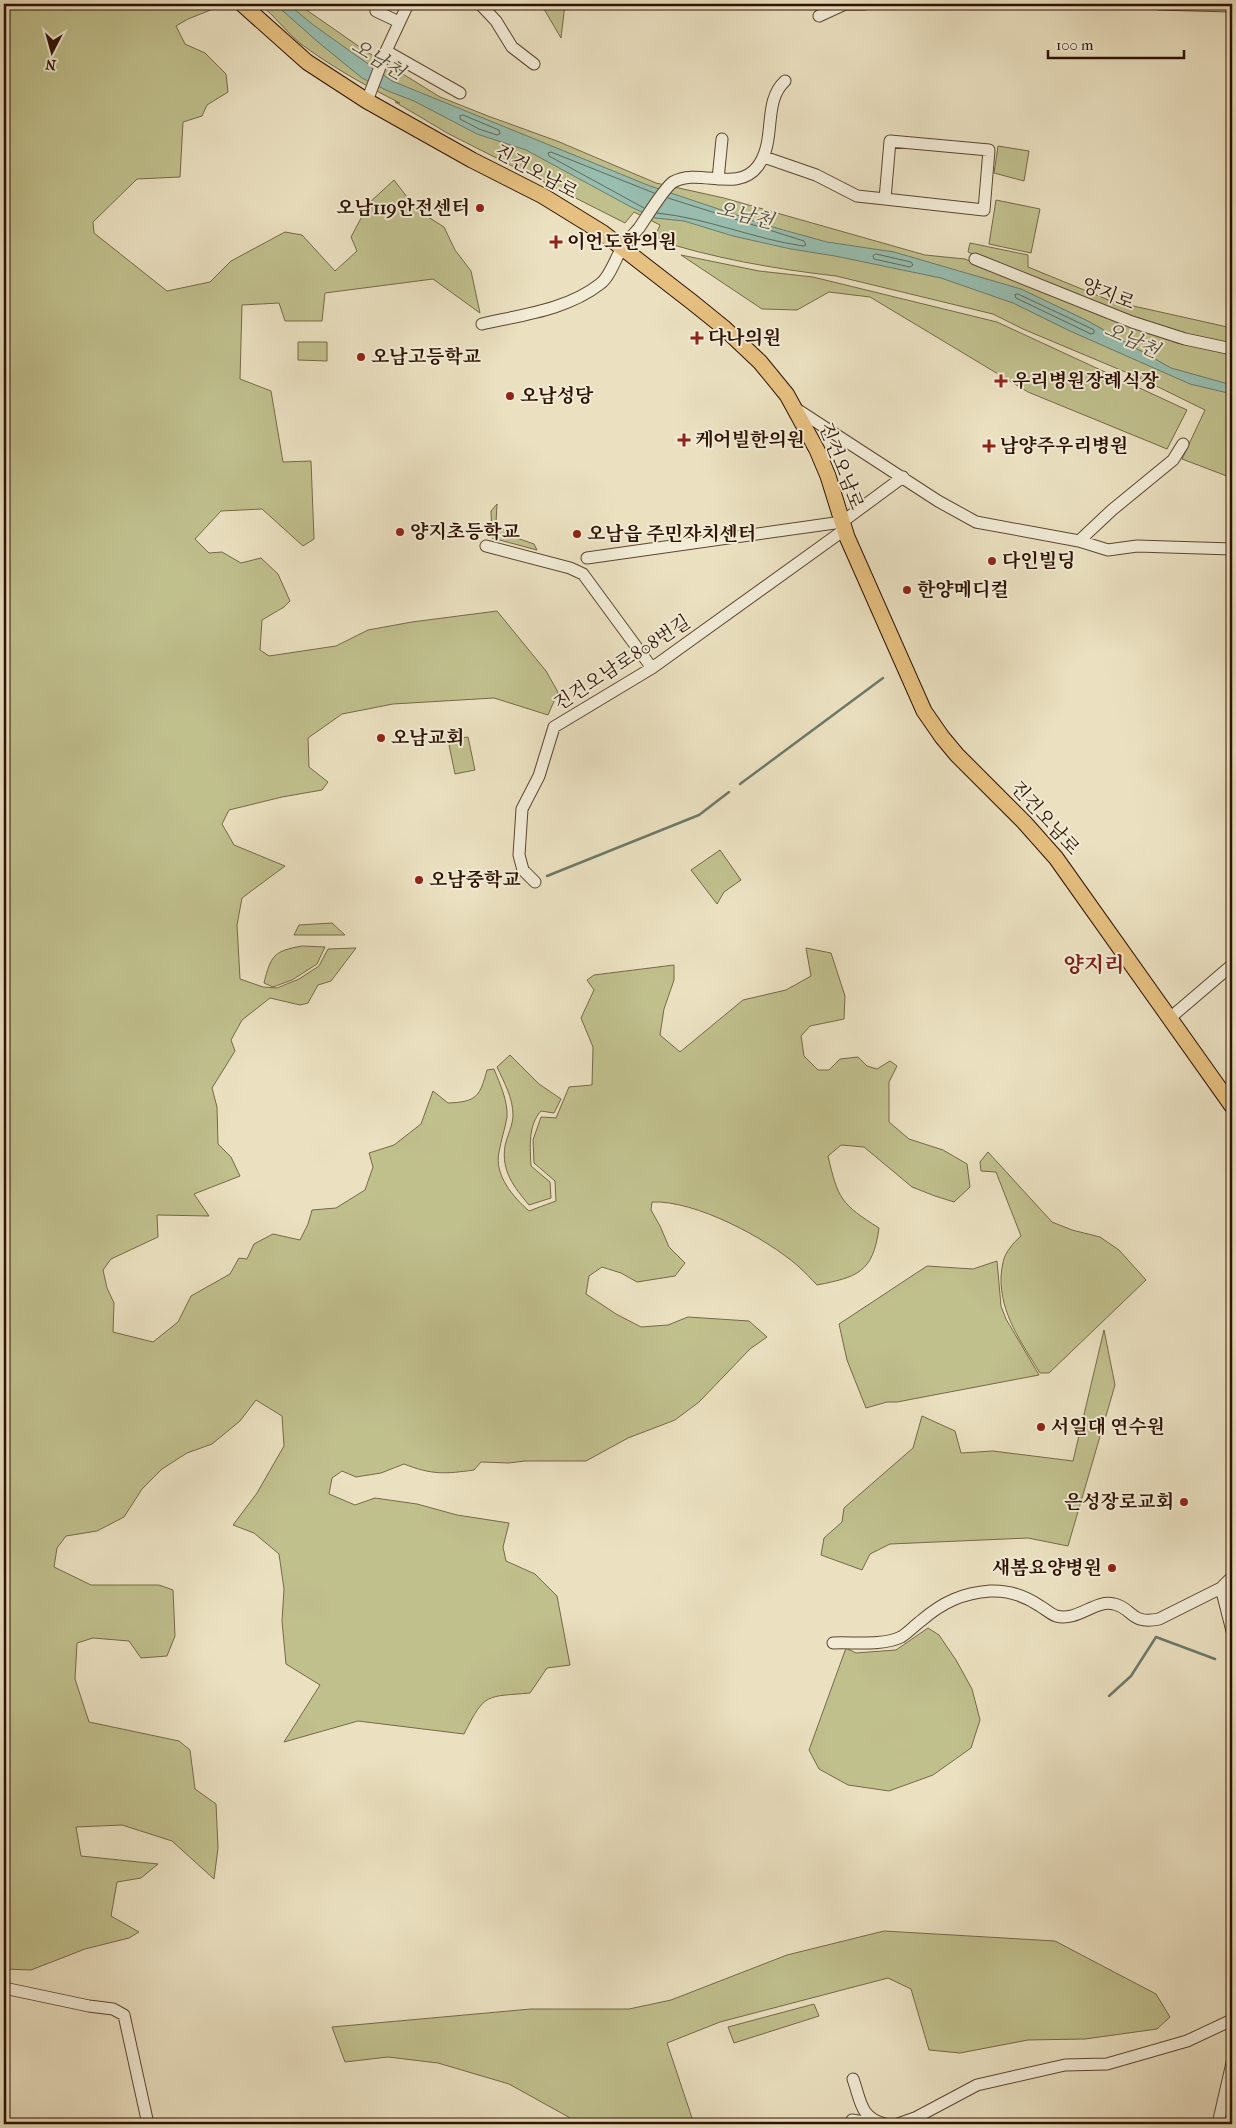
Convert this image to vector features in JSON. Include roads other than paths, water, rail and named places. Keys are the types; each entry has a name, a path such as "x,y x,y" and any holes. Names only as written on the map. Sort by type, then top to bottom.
{"main road":[{"name":"진건오남로","path":"242,4 307,62 369,96 472,160 543,196 603,233 723,327 760,362 787,394 824,468 843,526 910,682 933,724 957,755 1024,822 1056,858 1232,1106"}],"street":[{"path":"376,4 376,11 399,22"},
{"path":"369,96 386,51 408,4"},
{"path":"480,4 496,21 512,47 534,64"},
{"path":"820,16 845,4 865,4"},
{"path":"1158,4 1232,6"},
{"path":"386,51 460,94"},
{"path":"482,324 562,305 602,283 622,248 670,184 682,177 736,180 751,174 764,157 768,146 774,97 777,88 785,81"},
{"path":"718,179 722,138"},
{"path":"764,157 816,175 857,196 984,210 989,150 890,141 885,199"},
{"name":"양지로","path":"975,259 1132,322 1185,339 1232,349"},
{"path":"795,408 938,501 976,522 1079,542 1108,550 1137,546 1232,549"},
{"path":"1079,542 1112,510 1173,460 1183,444"},
{"name":"진건오남로808번길","path":"535,882 523,870 519,855 522,809 539,776 554,726 652,668 843,526 903,477"},
{"path":"587,558 843,526"},
{"path":"486,546 570,568 583,574 652,668"},
{"path":"1170,1018 1232,965"},
{"path":"834,1643 888,1641 902,1636 936,1608 961,1595 992,1591 1015,1593 1057,1616 1077,1616 1105,1603 1112,1603 1119,1605 1132,1616 1149,1621 1159,1619 1220,1588 1232,1577"},
{"path":"1220,1588 1232,1631"},
{"path":"4,1988 89,2006 113,2009 124,2015 148,2124"},
{"path":"898,2124 915,2118 978,2084 1065,2065 1107,2064 1187,2041 1232,2020"},
{"path":"1218,2124 1232,2063"},
{"path":"853,2079 864,2112 872,2121 885,2124"},
{"path":"852,2120 885,2124"}],"water":[{"path":"275,4 288,4 312,24 392,81 650,186 769,226 827,242 894,252 1021,289 1088,321 1171,368 1232,385 1232,394 1190,384 1070,331 1013,303 941,278 791,249 733,236 684,221 655,218 526,150 477,134 414,101 362,78"}],"waterway":[{"path":"740,784 883,678"},
{"path":"547,876 699,815 729,792"},
{"path":"1109,1696 1131,1676 1156,1637 1215,1659"}],"place":[{"name":"오남119안전센터","path":"480,208"},
{"name":"이언도한의원","path":"556,242"},
{"name":"다나의원","path":"697,338"},
{"name":"오남고등학교","path":"361,357"},
{"name":"우리병원장례식장","path":"1001,381"},
{"name":"오남성당","path":"510,396"},
{"name":"케어빌한의원","path":"684,440"},
{"name":"남양주우리병원","path":"989,446"},
{"name":"양지초등학교","path":"400,532"},
{"name":"오남읍 주민자치센터","path":"577,534"},
{"name":"다인빌딩","path":"992,561"},
{"name":"한양메디컬","path":"907,590"},
{"name":"오남교회","path":"381,738"},
{"name":"오남중학교","path":"419,880"},
{"name":"서일대 연수원","path":"1041,1427"},
{"name":"은성장로교회","path":"1184,1502"},
{"name":"새봄요양병원","path":"1112,1568"}],"district":[{"name":"양지리","path":"1094,965"}],"water label":[{"name":"오남천","path":"378,59"},
{"name":"오남천","path":"745,215"},
{"name":"오남천","path":"1132,340"}]}
